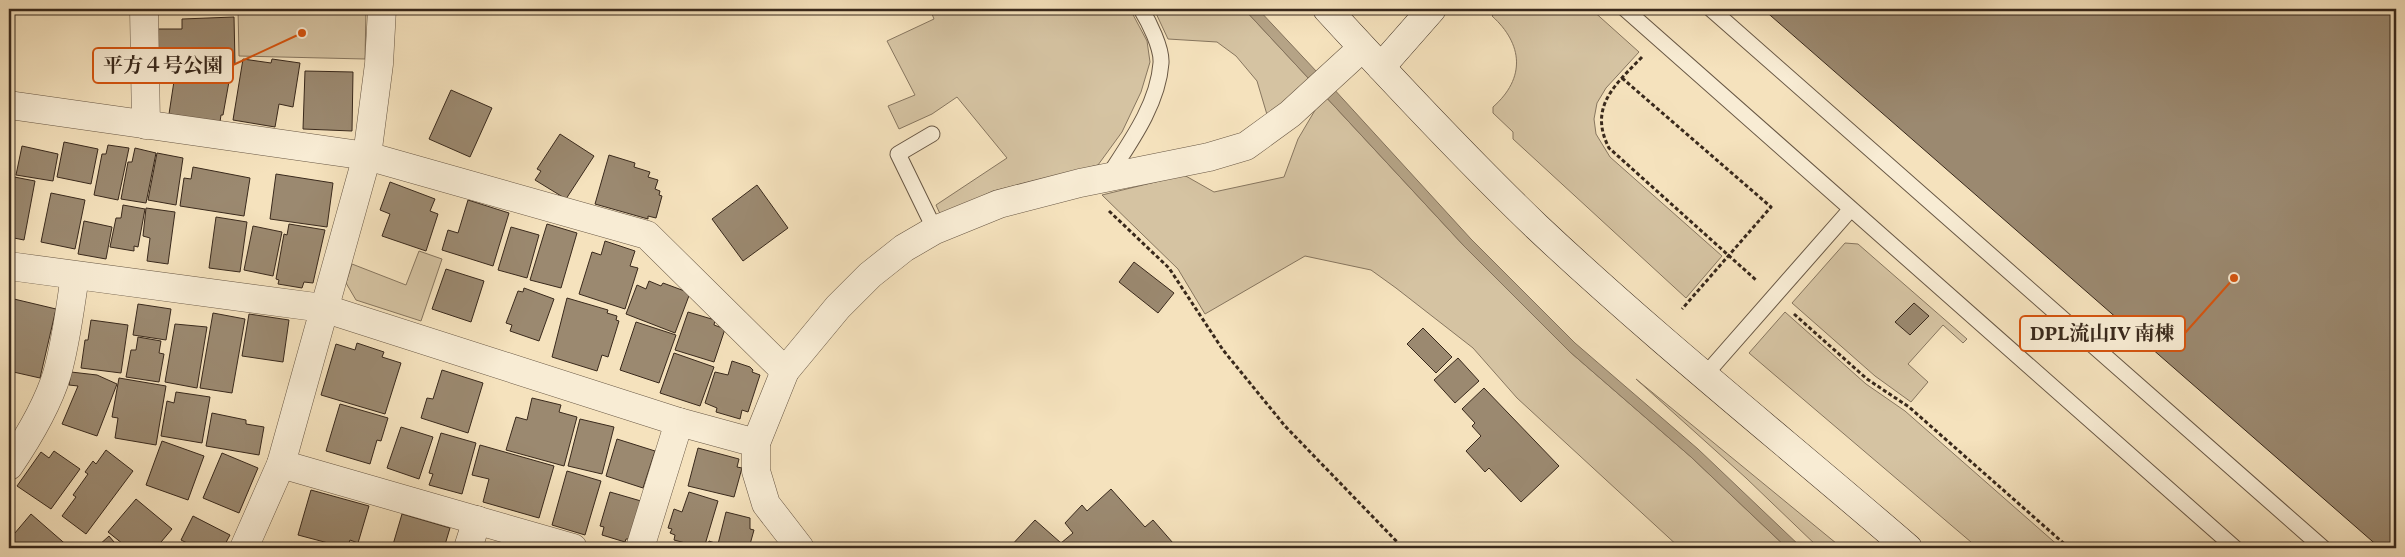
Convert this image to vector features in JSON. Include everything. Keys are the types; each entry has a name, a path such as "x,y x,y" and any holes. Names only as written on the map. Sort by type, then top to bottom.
{"street":[{"path":"144,9 146,125"},
{"path":"244,548 281,464 323,308 367,156 379,64 382,9"},
{"path":"1327,9 1458,150 1538,228 1908,548"},
{"path":"1381,67 1432,9"},
{"path":"800,548 766,504 756,471 756,443 785,371 838,307 870,276 904,248 935,230 999,204 1158,166 1210,157 1246,146 1290,114 1320,84 1362,48"},
{"path":"9,105 367,156 647,235 785,371"},
{"path":"9,266 323,308 679,422 756,443"},
{"path":"9,466 25,443 42,411 56,374 75,276"},
{"path":"640,548 679,422"},
{"path":"281,464 573,548"},
{"path":"468,548 477,520"}],"lane":[{"path":"1093,181 1127,147 1154,97 1161,62 1151,26 1141,9"},
{"path":"1625,9 1850,210 2235,548"},
{"path":"1711,9 2323,548"},
{"path":"932,134 898,154 935,230"},
{"path":"1705,374 1850,210"}],"path":[{"path":"1644,55 1609,94 1601,112 1601,124 1609,148 1867,379 1910,407 2069,548"},
{"path":"1622,78 1770,207 1682,309"},
{"path":"1093,181 1170,268 1223,350 1285,426 1403,548"}],"shaded area":[{"path":"238,9 366,9 365,59 239,56"},
{"path":"930,9 1130,9 1147,41 1150,62 1141,92 1122,132 1098,165 993,191 941,216 936,205 1007,158 957,97 932,114 899,129 888,106 915,95 887,41 934,19"},
{"path":"1154,9 1244,9 1310,80 1268,118 1257,81 1236,56 1217,42 1168,39"},
{"path":"1244,9 1258,9 1317,72 1310,80"},
{"path":"1498,9 1591,9 1639,52 1606,88 1597,103 1594,119 1596,134 1610,157 1722,256 1686,298 1513,139 1513,132 1493,113 1493,107 1504,96 1511,84 1515,73 1516,61 1515,49 1510,38 1492,16"},
{"path":"1332,87 1471,239 1575,343 1698,449 1802,548 1787,548 1691,457 1570,352 1464,246 1324,95"},
{"path":"1324,95 1464,246 1570,352 1691,457 1787,548 1680,548 1517,398 1473,348 1371,270 1305,256 1205,314 1178,269 1102,195 1184,175 1214,192 1284,177 1298,139"},
{"path":"1845,243 1858,244 1967,339 1963,343 1943,325 1908,364 1928,382 1911,402 1875,376 1792,303"},
{"path":"419,251 442,259 421,321 356,300 346,283 352,264 406,285"},
{"path":"1785,312 1866,384 1905,411 2061,548 1978,548 1770,371 1749,353"},
{"path":"1636,379 1842,548 1819,548 1746,478"}],"building":[{"path":"167,9 236,9 167,10"},
{"path":"1763,9 2396,9 2396,548 2380,548"},
{"path":"234,17 235,64 158,65 157,29 182,29 182,19"},
{"path":"243,59 271,63 272,59 300,63 293,107 279,104 275,127 233,120"},
{"path":"176,68 230,76 220,122 169,114"},
{"path":"305,71 353,72 352,131 303,129"},
{"path":"451,90 492,108 470,157 429,139"},
{"path":"9,124 14,124 9,163"},
{"path":"560,134 594,156 566,199 535,180 541,171 537,169"},
{"path":"64,142 98,149 91,184 57,177"},
{"path":"108,145 129,148 118,200 94,195 102,154 106,154"},
{"path":"22,146 58,154 53,181 16,175"},
{"path":"135,148 156,153 146,203 121,199 128,162 132,162"},
{"path":"157,153 183,158 176,205 148,200"},
{"path":"609,155 635,163 634,167 650,172 648,177 658,180 655,189 660,191 659,195 662,196 656,218 648,216 648,219 595,204"},
{"path":"193,167 250,178 244,216 180,206 184,178 191,179"},
{"path":"276,174 333,183 327,227 270,219"},
{"path":"9,176 35,181 24,240 9,237"},
{"path":"390,182 435,199 430,211 438,214 426,251 382,236 390,214 380,210"},
{"path":"757,185 788,228 743,261 712,219"},
{"path":"51,193 85,200 75,249 41,242"},
{"path":"468,200 509,213 493,266 442,250 448,230 458,233"},
{"path":"123,205 145,209 138,247 134,246 134,251 110,247 116,218 121,218"},
{"path":"146,208 175,212 168,264 147,261 150,238 143,236"},
{"path":"216,217 247,222 240,272 209,268"},
{"path":"84,221 112,227 106,259 78,254"},
{"path":"289,224 325,230 313,283 304,282 302,288 278,284 279,280 276,279 284,234 287,235"},
{"path":"547,224 577,233 561,288 530,280"},
{"path":"253,226 282,232 273,276 244,270"},
{"path":"511,227 539,235 527,278 498,270"},
{"path":"605,241 635,251 630,266 638,268 625,309 579,294 592,252 601,255"},
{"path":"1134,262 1174,293 1158,313 1119,282"},
{"path":"446,269 484,281 471,322 432,309"},
{"path":"649,281 661,286 663,283 690,293 675,333 626,314 637,285 646,289"},
{"path":"524,288 554,299 539,341 510,331 512,325 506,323 518,291 523,292"},
{"path":"567,298 608,310 607,313 617,316 616,320 619,321 608,357 602,355 597,371 552,357"},
{"path":"14,299 56,309 40,378 9,371 9,341 12,326 9,325 9,320"},
{"path":"1914,303 1929,316 1910,335 1895,322"},
{"path":"138,304 171,309 166,340 133,335"},
{"path":"688,312 715,320 714,325 725,329 714,362 675,350"},
{"path":"213,313 245,319 232,393 200,388"},
{"path":"249,314 289,320 283,362 242,356"},
{"path":"91,320 128,325 121,373 81,368 85,340 88,340"},
{"path":"636,322 676,335 659,383 620,370"},
{"path":"175,324 207,327 197,388 165,382"},
{"path":"1423,328 1452,357 1436,373 1407,344"},
{"path":"138,337 161,341 159,353 164,354 159,382 126,377 131,350 136,350"},
{"path":"357,343 384,352 382,357 401,363 385,414 321,395 336,344 355,350"},
{"path":"674,353 714,367 700,406 660,393"},
{"path":"1458,358 1479,381 1455,403 1434,380"},
{"path":"732,361 750,367 753,370 752,372 760,375 748,412 742,410 740,419 716,412 717,408 705,403 715,372 728,375"},
{"path":"442,370 483,383 468,433 421,418 427,398 433,399"},
{"path":"71,372 97,375 117,384 97,436 62,424 78,386 69,385"},
{"path":"9,375 14,376 9,415"},
{"path":"119,378 166,386 156,445 115,438 118,418 112,417"},
{"path":"1484,388 1559,466 1521,502 1489,468 1485,472 1466,451 1481,436 1472,426 1475,423 1462,409"},
{"path":"176,392 210,397 202,443 161,436 167,401 174,403"},
{"path":"532,398 561,405 559,412 577,417 564,466 506,450 516,417 527,420"},
{"path":"340,404 388,418 381,441 377,440 370,464 326,451"},
{"path":"212,413 246,420 246,424 264,427 259,455 206,446"},
{"path":"580,419 614,427 602,474 568,466"},
{"path":"401,427 433,437 419,479 387,468"},
{"path":"441,433 476,443 462,494 429,485 433,474 429,473"},
{"path":"617,439 655,451 643,488 606,476"},
{"path":"162,441 204,456 188,500 146,485"},
{"path":"480,445 554,466 539,518 483,502 489,479 472,475"},
{"path":"698,448 739,459 737,467 742,468 734,497 688,486"},
{"path":"106,450 133,471 86,534 62,516 76,497 73,495 88,474 85,472 93,461 96,464"},
{"path":"54,451 80,469 51,509 17,486 41,452 49,458"},
{"path":"222,453 258,468 239,513 203,498"},
{"path":"567,471 601,481 585,535 552,525"},
{"path":"1111,489 1145,527 1153,520 1173,543 1167,548 1009,548 1035,520 1061,543 1073,533 1065,523 1082,505 1087,511"},
{"path":"311,490 369,506 358,543 350,540 347,548 298,535"},
{"path":"610,492 641,501 629,539 626,539 625,542 602,535 604,527 600,526"},
{"path":"689,492 718,501 704,548 674,540 675,535 670,533 672,529 668,528 674,509 682,512"},
{"path":"136,499 172,529 156,548 128,548 108,532"},
{"path":"726,512 750,518 750,529 754,530 749,548 707,548 709,541 718,544"},
{"path":"31,514 70,548 9,548 9,540"},
{"path":"402,514 450,528 444,548 392,548"},
{"path":"193,516 230,535 223,548 197,548 181,540"},
{"path":"109,536 119,548 98,548 98,546"}],"place":[{"name":"平方４号公園","path":"302,33"},
{"name":"DPL流山IV 南棟","path":"2234,278"}]}
